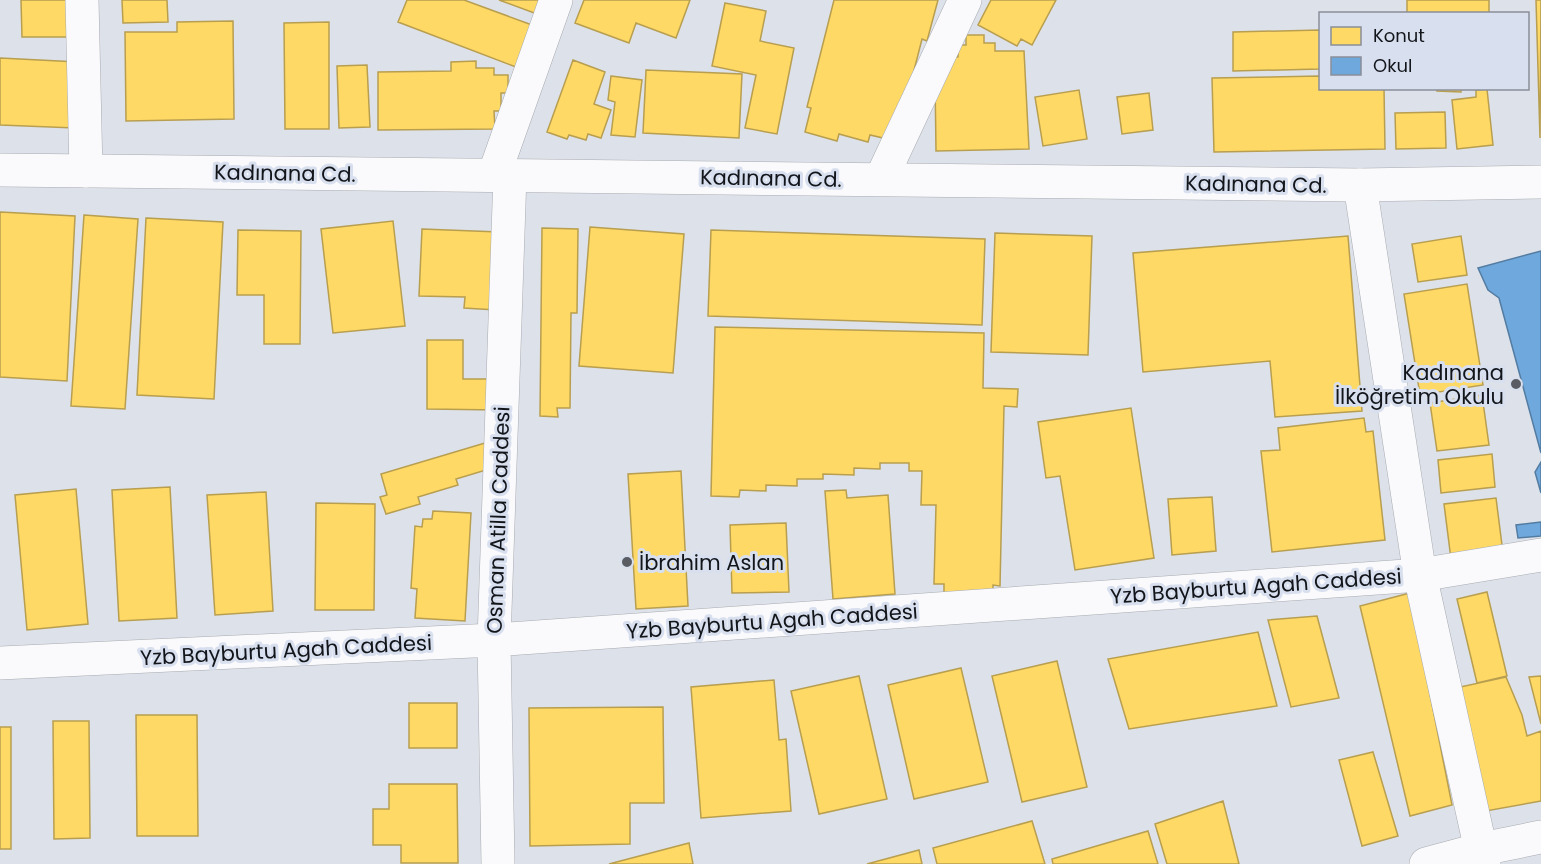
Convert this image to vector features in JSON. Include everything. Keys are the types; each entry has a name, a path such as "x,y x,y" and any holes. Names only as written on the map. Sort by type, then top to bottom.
{"street":[{"path":"82,0 86,171"},
{"name":"Osman Atilla Caddesi","path":"498,864 494,640 502,175 556,0"},
{"path":"881,179 965,0"},
{"name":"Kadınana Cd.","path":"0,170 1360,185 1541,182"},
{"path":"1360,185 1420,574 1483,857"},
{"name":"Yzb Bayburtu Agah Caddesi","path":"0,663 494,640 1420,574 1541,555"},
{"path":"1426,864 1483,857 1541,837"}],"building: Konut":[{"path":"21,0 75,0 76,37 22,37"},
{"path":"122,0 167,0 168,22 123,23"},
{"path":"407,0 464,0 532,25 516,67 398,22"},
{"path":"499,0 542,0 537,14"},
{"path":"584,0 690,0 676,38 636,23 629,43 575,23"},
{"path":"834,0 938,0 927,41 922,39 896,141 870,135 868,142 839,134 837,141 805,132 811,108 807,107"},
{"path":"991,0 1056,0 1032,45 1021,39 1017,46 978,25"},
{"path":"1407,0 1489,0 1489,12 1407,12"},
{"path":"1536,0 1541,0 1540,138"},
{"path":"725,3 766,11 760,41 794,48 777,134 745,128 756,75 712,66"},
{"path":"233,21 234,119 126,121 125,32 177,32 177,22"},
{"path":"329,22 329,129 285,129 284,23"},
{"path":"1319,30 1319,69 1233,71 1233,32"},
{"path":"966,35 984,35 984,43 995,43 995,51 1024,51 1029,149 936,151 935,76 949,56 958,57 958,45 966,45"},
{"path":"0,58 78,62 75,128 0,125"},
{"path":"573,60 605,72 594,104 611,110 601,138 588,134 586,140 569,135 567,139 547,132"},
{"path":"476,61 476,68 494,68 494,75 508,75 508,93 501,93 501,111 494,111 495,129 378,130 378,72 451,71 451,62"},
{"path":"367,65 370,127 339,128 337,66"},
{"path":"646,70 742,74 739,138 643,133"},
{"path":"611,76 642,80 635,137 611,135 615,102 608,100"},
{"path":"1319,76 1319,90 1384,90 1385,149 1214,152 1212,78"},
{"path":"1079,90 1087,139 1043,146 1035,97"},
{"path":"1461,90 1461,92 1437,91"},
{"path":"1476,90 1487,90 1493,145 1457,149 1452,100 1476,97"},
{"path":"1149,93 1153,130 1122,134 1117,97"},
{"path":"1445,112 1446,148 1396,149 1395,113"},
{"path":"0,212 75,216 67,381 0,377"},
{"path":"84,215 138,219 125,409 71,406"},
{"path":"146,218 223,222 214,399 137,395"},
{"path":"393,221 405,326 333,333 321,229"},
{"path":"590,227 684,234 673,373 579,366"},
{"path":"542,228 578,229 577,313 571,313 570,408 557,408 558,417 540,416"},
{"path":"422,229 499,232 496,310 464,308 465,297 419,296"},
{"path":"238,230 301,231 300,344 264,344 264,295 237,295"},
{"path":"711,230 985,239 982,325 708,316"},
{"path":"995,233 1092,236 1088,355 991,352"},
{"path":"1348,236 1362,411 1275,417 1270,361 1143,372 1133,253"},
{"path":"1461,236 1467,275 1418,282 1412,244"},
{"path":"1467,284 1483,385 1420,395 1404,294"},
{"path":"715,327 984,333 983,388 1018,389 1017,407 1004,406 1000,586 993,585 993,594 944,593 944,584 934,584 936,505 921,505 922,471 909,471 909,463 880,463 880,469 854,468 854,475 823,474 823,479 797,479 797,486 766,485 766,491 740,490 739,497 711,496"},
{"path":"427,340 463,340 463,379 500,379 500,410 427,409"},
{"path":"1482,395 1489,445 1437,451 1430,403"},
{"path":"1131,408 1154,558 1075,570 1060,476 1046,478 1038,422"},
{"path":"1364,418 1366,432 1373,431 1385,540 1272,552 1261,451 1280,450 1278,428"},
{"path":"495,440 496,467 456,479 458,485 418,497 420,504 386,514 380,497 387,495 381,474"},
{"path":"1492,454 1495,487 1441,493 1438,460"},
{"path":"681,471 688,606 636,609 628,474"},
{"path":"170,487 177,618 119,621 112,490"},
{"path":"76,489 88,624 27,630 15,495"},
{"path":"846,490 847,498 888,495 895,594 833,599 825,491"},
{"path":"266,492 273,611 215,615 207,495"},
{"path":"1212,497 1216,551 1172,555 1168,499"},
{"path":"1496,498 1503,553 1451,559 1444,504"},
{"path":"316,503 375,504 374,610 315,610"},
{"path":"433,511 471,513 465,621 415,618 417,589 411,588 415,526 422,527 423,519 432,519"},
{"path":"786,523 789,592 732,593 730,525"},
{"path":"1487,592 1507,676 1477,683 1457,599"},
{"path":"1410,593 1452,805 1410,816 1360,606"},
{"path":"1317,616 1339,698 1291,707 1268,620"},
{"path":"1258,632 1277,706 1129,729 1108,659"},
{"path":"1057,661 1087,787 1022,802 992,676"},
{"path":"961,668 988,782 914,799 888,685"},
{"path":"859,676 887,799 819,814 791,691"},
{"path":"1541,676 1541,724 1529,677"},
{"path":"1506,677 1522,715 1527,736 1541,731 1541,801 1486,811 1451,689"},
{"path":"774,680 779,740 786,739 791,811 701,818 691,687"},
{"path":"409,703 457,703 457,748 409,748"},
{"path":"663,707 664,803 630,803 630,844 530,846 529,708"},
{"path":"136,715 197,715 198,836 137,836"},
{"path":"53,721 89,721 90,838 54,839"},
{"path":"0,727 11,727 11,849 0,849"},
{"path":"1373,752 1398,836 1362,846 1339,760"},
{"path":"389,784 457,784 458,863 401,863 401,845 373,845 373,809 389,809"},
{"path":"1223,801 1239,864 1167,864 1155,824"},
{"path":"1032,821 1045,864 937,864 933,848"},
{"path":"1148,831 1158,864 1053,864 1052,859"},
{"path":"689,843 693,864 609,864"},
{"path":"919,850 922,864 867,864"}],"building: Okul":[{"path":"1541,251 1541,453 1499,298 1488,290 1478,268"},
{"path":"1541,462 1541,493 1535,472"},
{"path":"1541,522 1541,536 1518,538 1516,525"}],"place":[{"name":"Kadınana İlköğretim Okulu","path":"1516,384"},
{"name":"İbrahim Aslan","path":"627,562"}]}
